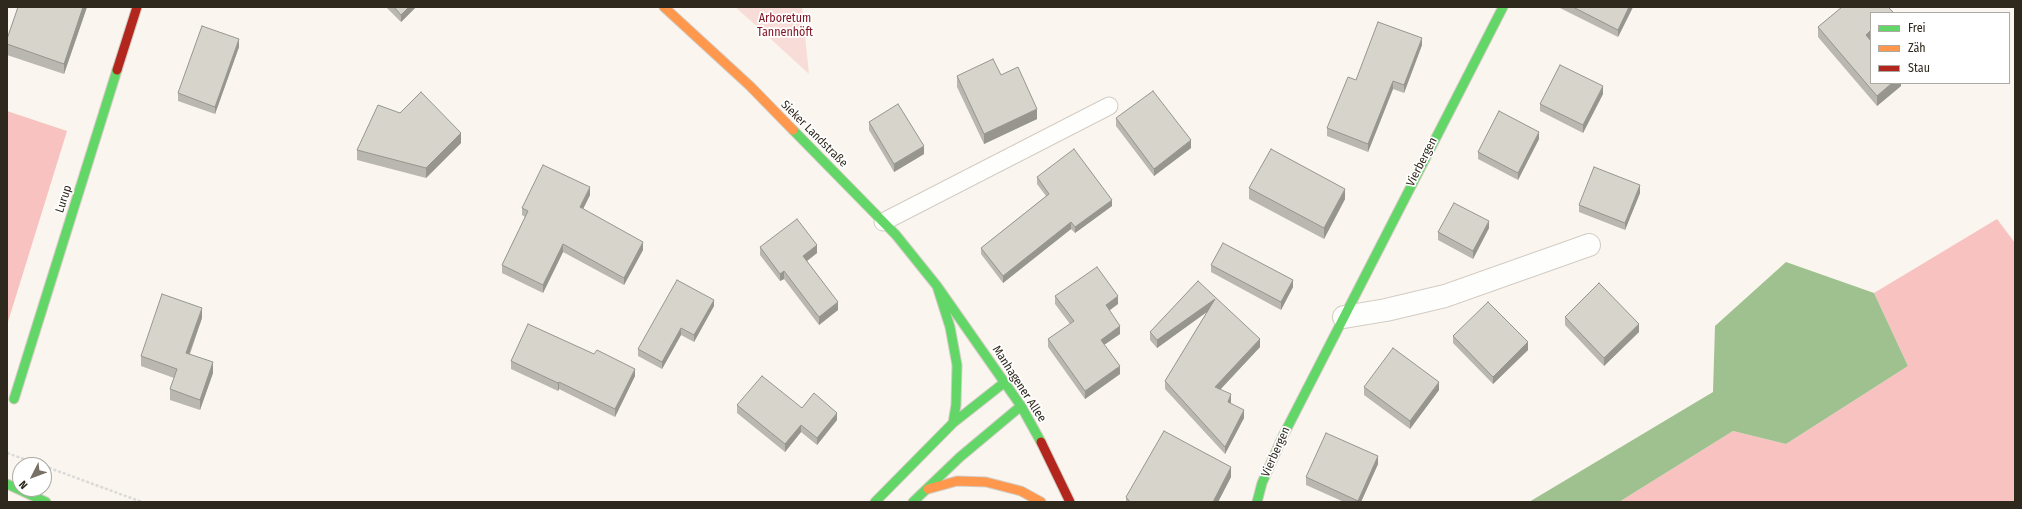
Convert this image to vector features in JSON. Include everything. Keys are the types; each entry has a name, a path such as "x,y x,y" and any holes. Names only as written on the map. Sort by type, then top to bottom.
{"main road":[{"name":"Lurup","path":"14,399 137,7"},
{"name":"Sieker Landstraße","path":"664,7 750,86 883,222 937,286"},
{"name":"Vierbergen","path":"1257,502 1262,483 1283,436 1465,78 1504,7"},
{"name":"Manhagener Allee","path":"937,286 1006,382 1021,406 1050,458 1070,502"},
{"path":"937,286 950,327 957,365 956,405 953,423"},
{"path":"875,502 953,423 1006,382"},
{"path":"914,502 960,457 1021,406"},
{"path":"926,489 957,481 986,482 1021,491 1041,502"},
{"path":"7,484 46,502"}],"street":[{"path":"1344,317 1386,310 1445,296 1589,245"}],"lane":[{"path":"883,222 1109,106"}],"path":[{"path":"7,452 20,457"},
{"path":"52,469 142,502"}],"green space":[{"name":"Arboretum Tannenhöft","path":"735,7 802,7 809,74 751,21"}],"shaded area":[{"path":"7,111 67,131 7,325"},
{"path":"1997,219 2015,243 2015,502 1619,502 1733,431 1786,444 1908,366 1874,293"},
{"path":"1786,262 1874,293 1908,366 1786,444 1733,431 1619,502 1529,502 1713,392 1715,326"}],"building":[{"path":"18,7 83,7 64,64 7,44 7,39"},
{"path":"394,7 409,7 401,15"},
{"path":"1573,7 1629,7 1618,30"},
{"path":"1842,7 1888,7 1893,12 1870,12 1870,31 1866,35 1870,40 1870,84 1891,84 1877,96 1818,27"},
{"path":"1378,22 1422,38 1404,85 1393,81 1368,144 1327,128 1348,77 1356,80"},
{"path":"202,26 239,39 215,107 178,93"},
{"path":"993,59 1001,75 1018,67 1037,109 984,134 957,76"},
{"path":"1560,65 1603,86 1583,125 1540,104"},
{"path":"1153,91 1191,140 1154,169 1116,118"},
{"path":"421,92 461,133 426,168 357,150 378,105 400,113"},
{"path":"898,104 924,146 894,164 869,122"},
{"path":"1499,111 1539,132 1518,173 1478,152"},
{"path":"1074,149 1112,200 1075,227 1071,222 1003,276 981,248 1049,194 1037,177"},
{"path":"1271,149 1345,189 1324,228 1249,188"},
{"path":"543,165 590,187 580,207 643,242 624,278 563,244 543,285 502,265 528,211 522,208"},
{"path":"1594,167 1640,185 1625,223 1579,205"},
{"path":"1454,203 1489,221 1473,251 1438,232"},
{"path":"797,219 817,245 803,256 838,302 819,317 784,271 780,274 760,247"},
{"path":"1223,243 1293,280 1281,302 1211,265"},
{"path":"1097,267 1118,296 1106,305 1120,326 1101,340 1120,366 1085,391 1048,339 1074,321 1055,296"},
{"path":"677,280 714,300 694,335 681,328 662,362 638,349"},
{"path":"1198,281 1260,339 1215,387 1231,394 1228,402 1244,410 1225,447 1165,381 1215,299 1157,340 1150,332"},
{"path":"1599,283 1639,324 1604,358 1565,317"},
{"path":"162,294 202,308 186,353 213,362 200,400 170,389 177,369 141,356"},
{"path":"1488,302 1528,342 1493,377 1453,336"},
{"path":"528,324 594,354 597,350 635,369 615,409 511,361"},
{"path":"1393,348 1439,382 1410,421 1364,387"},
{"path":"762,376 802,408 814,393 837,413 817,438 801,425 785,444 737,405"},
{"path":"1164,431 1231,467 1213,502 1130,502 1126,497"},
{"path":"1326,433 1378,456 1358,501 1306,477"}],"traffic: fast":[{"path":"1257,502 1262,483 1283,436 1503,7"},
{"path":"14,399 117,70"},
{"path":"793,130 896,235 937,286 1021,406 1041,442"},
{"path":"937,286 950,327 957,365 956,405 953,423"},
{"path":"875,502 953,423 1005,382"},
{"path":"913,502 960,457 1021,406"},
{"path":"7,484 46,502"}],"traffic: slow":[{"path":"664,7 750,86 793,130"},
{"path":"928,489 957,481 986,482 1021,491 1041,502"}],"traffic: jam":[{"path":"117,70 137,7"},
{"path":"1041,442 1070,502"}]}
